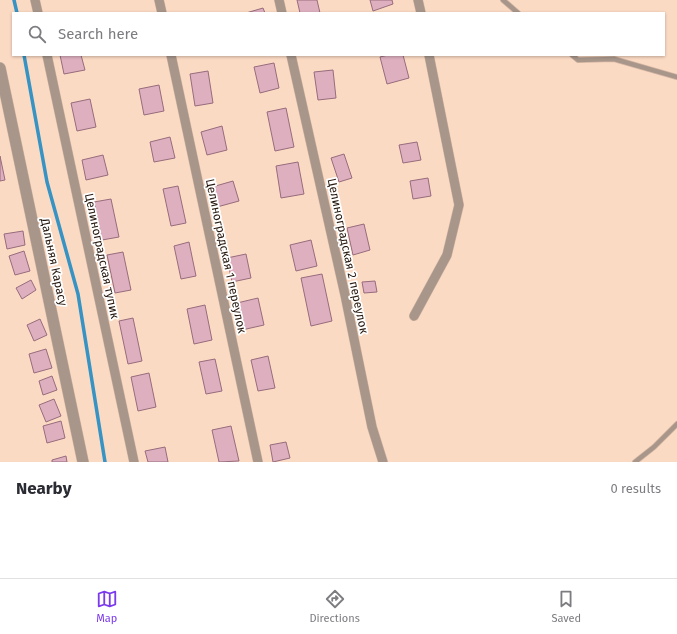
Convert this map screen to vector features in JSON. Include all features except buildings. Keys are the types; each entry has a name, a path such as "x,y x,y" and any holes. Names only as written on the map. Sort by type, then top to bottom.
{"street":[{"path":"35,0 38,12"},
{"path":"159,0 162,12"},
{"path":"279,0 282,12"},
{"path":"418,0 421,12"},
{"name":"Целиноградская тупик","path":"47,56 134,462"},
{"name":"Целиноградская 1 переулок","path":"171,56 258,462"},
{"name":"Целиноградская 2 переулок","path":"291,56 345,295 372,427 383,462"},
{"path":"414,316 447,255 459,205 429,56"},
{"name":"Дальняя Карасу","path":"0,68 83,462"}],"lane":[{"path":"503,0 517,12"},
{"path":"573,56 578,60 614,60 677,77"},
{"path":"635,462 677,424"}],"waterway":[{"path":"14,0 17,12"},
{"path":"24,56 47,182 78,294 105,462"}]}
